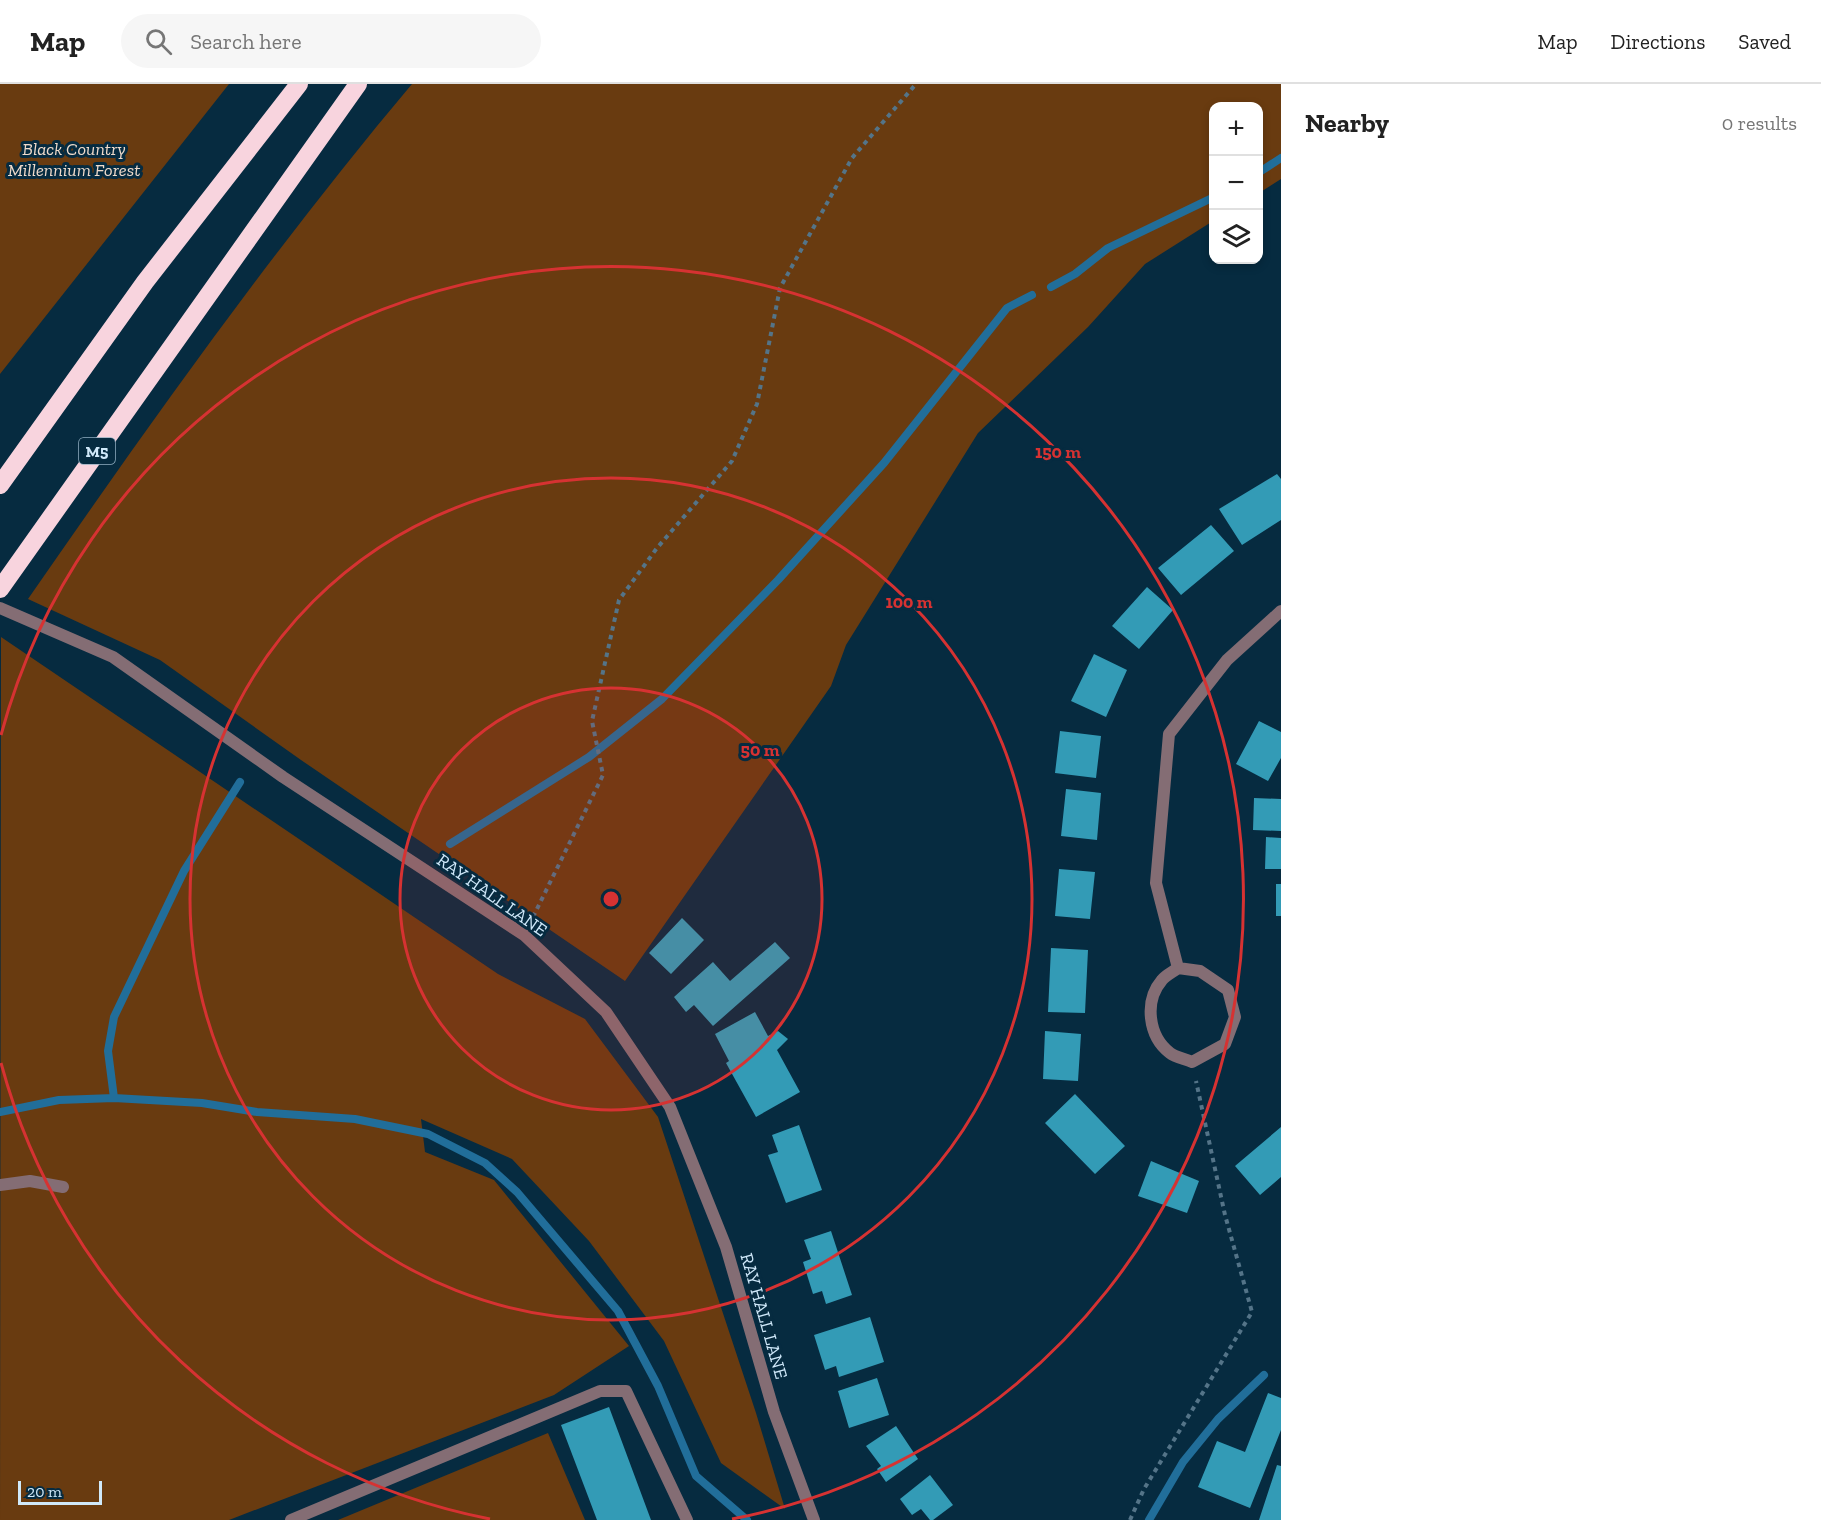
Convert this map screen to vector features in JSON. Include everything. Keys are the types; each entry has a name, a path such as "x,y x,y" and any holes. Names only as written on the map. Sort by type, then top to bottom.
{"highway":[{"path":"0,485 145,282 299,84"},
{"name":"M5","path":"0,589 358,84"}],"street":[{"name":"RAY HALL LANE","path":"0,608 113,657 283,777 524,935 606,1011 670,1107 726,1247 774,1412 814,1520"},
{"path":"1178,968 1156,883 1169,734 1227,660 1281,611"},
{"path":"1178,968 1200,971 1228,990 1235,1017 1225,1044 1192,1062 1171,1054 1158,1040 1150,1020 1152,1000 1162,980 1178,968"},
{"path":"0,1185 30,1181 63,1187"},
{"path":"291,1520 600,1391 626,1391 687,1520"}],"path":[{"path":"532,919 603,775 592,721 619,600 657,548 732,460 757,404 780,288 852,158 916,84"},
{"path":"1130,1520 1144,1489 1252,1312 1226,1215 1192,1062"}],"green space":[{"name":"Black Country Millennium Forest","path":"0,84 229,84 0,374"},
{"path":"412,84 1281,84 1281,179 1263,190 1263,102 1209,102 1209,224 1145,264 1088,327 978,433 846,645 831,686 625,981 301,760 160,660 28,599 214,337 361,146"},
{"path":"1,637 498,974 585,1019 658,1117 756,1413 785,1509 721,1463 664,1341 589,1241 512,1159 421,1119 425,1152 494,1180 629,1346 554,1395 229,1520 0,1520"},
{"path":"548,1433 585,1520 338,1520"}],"building":[{"path":"1277,474 1281,479 1281,520 1242,545 1219,509"},
{"path":"1211,525 1234,551 1181,595 1158,568"},
{"path":"1147,587 1173,610 1139,649 1112,626"},
{"path":"1094,654 1127,670 1106,717 1071,701"},
{"path":"1259,721 1281,732 1281,758 1268,781 1236,764"},
{"path":"1060,731 1101,736 1096,778 1055,773"},
{"path":"1066,789 1101,793 1097,840 1061,836"},
{"path":"1254,798 1281,799 1281,831 1253,830"},
{"path":"1266,837 1281,838 1281,869 1265,869"},
{"path":"1059,869 1095,872 1090,919 1055,916"},
{"path":"1276,884 1281,884 1281,916 1276,916"},
{"path":"682,918 704,940 671,974 649,953"},
{"path":"775,942 790,958 713,1026 694,1005 686,1012 674,997 713,962 730,981"},
{"path":"1051,948 1088,950 1085,1013 1048,1012"},
{"path":"755,1012 768,1036 778,1031 788,1039 777,1050 800,1092 756,1117 726,1063 729,1061 715,1034"},
{"path":"1045,1031 1081,1034 1078,1081 1043,1079"},
{"path":"1075,1094 1125,1146 1095,1174 1045,1123"},
{"path":"799,1125 822,1190 786,1203 768,1155 778,1152 772,1135"},
{"path":"1281,1127 1281,1177 1260,1195 1235,1166"},
{"path":"1151,1161 1199,1181 1187,1213 1138,1196"},
{"path":"831,1231 852,1295 826,1304 822,1291 813,1294 803,1262 811,1259 804,1240"},
{"path":"870,1317 884,1362 839,1377 836,1366 825,1370 814,1335"},
{"path":"877,1378 889,1415 849,1428 838,1391"},
{"path":"1268,1393 1281,1398 1281,1430 1250,1508 1198,1487 1217,1441 1245,1452"},
{"path":"609,1407 651,1520 597,1520 561,1425"},
{"path":"896,1426 918,1459 886,1482 877,1469 881,1466 866,1446"},
{"path":"1277,1465 1281,1466 1281,1520 1259,1520"},
{"path":"930,1475 953,1505 933,1520 930,1520 921,1509 912,1515 900,1499"}],"waterway":[{"path":"1263,170 1281,158"},
{"path":"1051,287 1075,274 1108,248 1209,199"},
{"path":"450,844 589,757 662,699 778,580 884,463 1007,308 1032,295"},
{"path":"240,782 184,871 114,1017 108,1051 114,1098 202,1103 257,1112 355,1119 428,1134 485,1163 517,1192 618,1311 658,1386 696,1476 747,1520"},
{"path":"0,1112 59,1100 114,1098"},
{"path":"1149,1520 1183,1462 1218,1419 1264,1375"}]}
